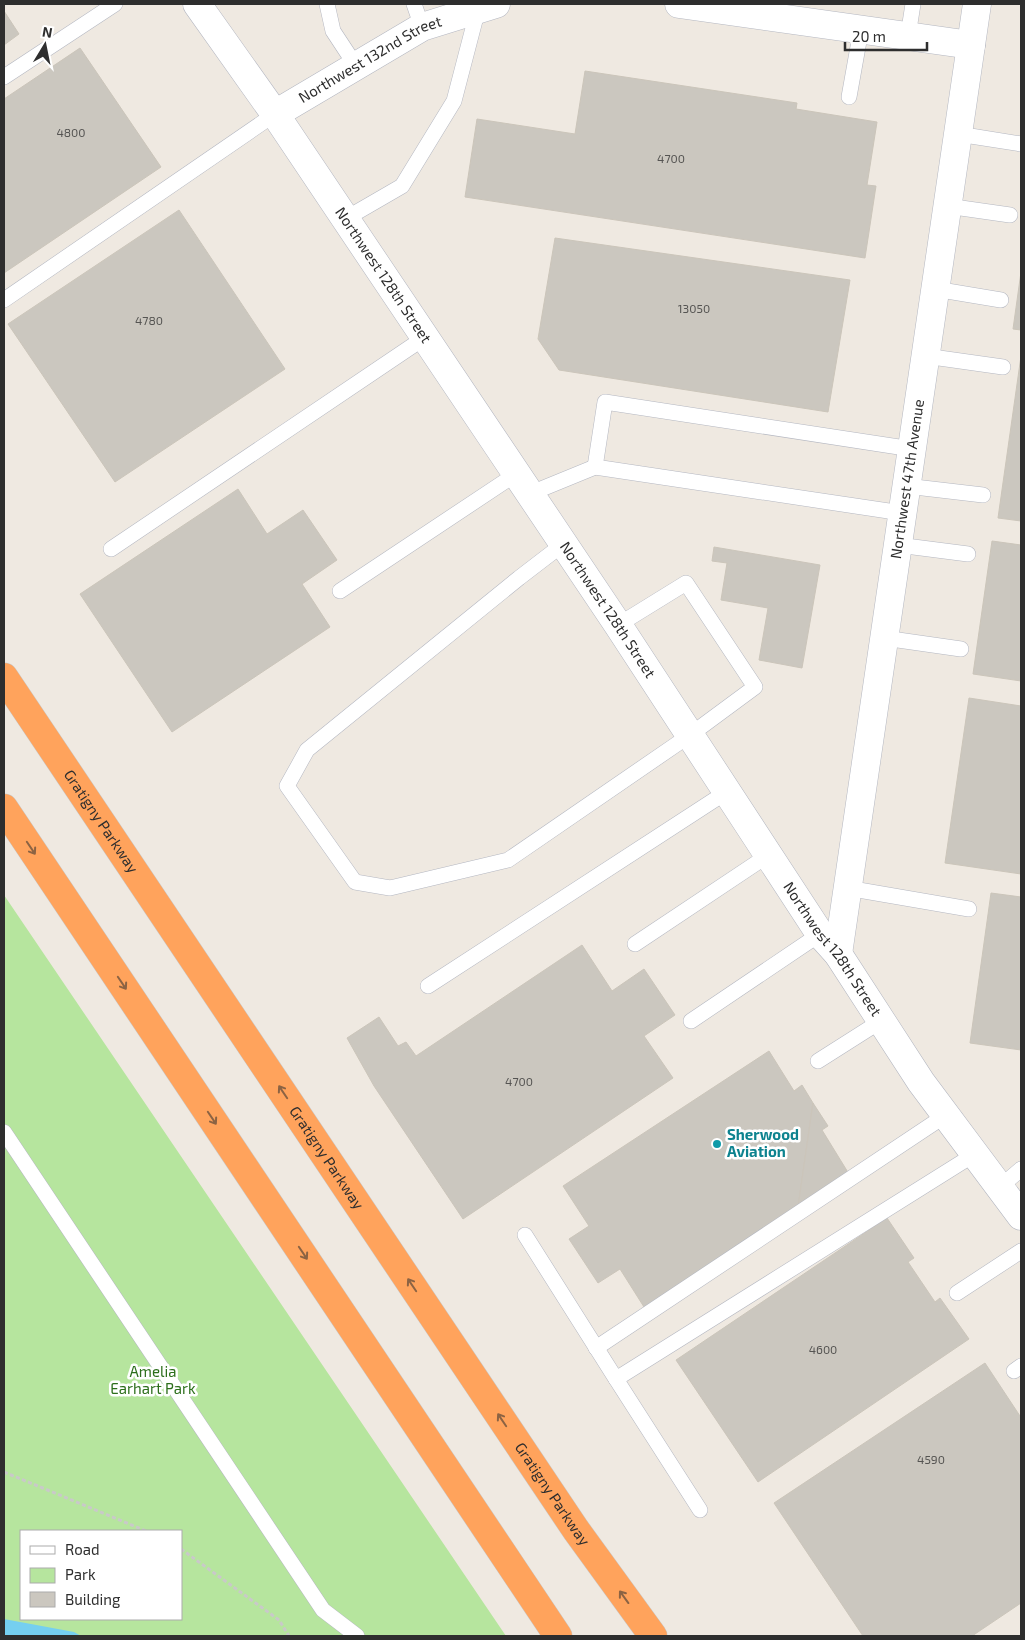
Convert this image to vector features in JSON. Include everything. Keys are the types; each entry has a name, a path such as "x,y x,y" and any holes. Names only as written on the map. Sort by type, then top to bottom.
{"highway":[{"name":"Gratigny Parkway","path":"4,677 576,1530 653,1636"},
{"path":"4,808 558,1636"}],"street":[{"name":"Northwest 128th Street","path":"197,4 275,114 881,1021 946,1116 1021,1216"},
{"path":"679,4 971,46"},
{"name":"Northwest 47th Avenue","path":"829,944 847,888 978,4"},
{"name":"Northwest 132nd Street","path":"275,114 356,66 418,15 487,7"}],"lane":[{"path":"4,77 115,4"},
{"path":"327,4 333,31 356,66"},
{"path":"908,36 913,4"},
{"path":"345,219 402,186 454,102 487,7"},
{"path":"849,97 861,30"},
{"path":"4,300 275,114"},
{"path":"958,134 1021,144"},
{"path":"947,206 1010,215"},
{"path":"935,289 1001,300"},
{"path":"111,549 424,338"},
{"path":"926,356 1002,367"},
{"path":"595,467 605,402 912,449"},
{"path":"340,591 522,484 595,467 902,513"},
{"path":"906,486 983,495"},
{"path":"562,545 307,750 287,786 356,882 390,888 508,860 690,735 755,687 686,582 618,625"},
{"path":"898,545 968,554"},
{"path":"884,638 961,649"},
{"path":"428,986 728,791"},
{"path":"635,944 770,854"},
{"path":"847,888 969,909"},
{"path":"691,1021 829,944"},
{"path":"818,1061 881,1021"},
{"path":"596,1348 946,1116"},
{"path":"4,1132 323,1610 358,1636"},
{"path":"616,1379 975,1154"},
{"path":"1000,1187 1021,1169"},
{"path":"525,1235 700,1510"},
{"path":"957,1293 1021,1251"}],"path":[{"path":"4,1472 144,1530"},
{"path":"182,1550 279,1620 289,1636"}],"green space":[{"name":"Amelia Earhart Park","path":"4,895 506,1636 4,1636"}],"water":[{"path":"4,1619 74,1632 81,1636 4,1636"}],"building":[{"path":"4,11 19,34 4,45"},
{"path":"80,48 161,167 4,273 4,99"},
{"path":"585,71 797,103 796,109 877,122 867,185 876,186 865,258 465,197 477,119 575,134"},
{"path":"179,210 285,369 115,482 8,324"},
{"path":"555,238 850,280 828,412 559,370 538,339"},
{"path":"1021,272 1021,330 1013,329"},
{"path":"1021,356 1021,521 998,518"},
{"path":"238,489 267,534 303,510 337,560 302,584 330,627 172,732 80,594"},
{"path":"992,541 1021,545 1021,681 973,674"},
{"path":"714,547 820,565 802,668 759,660 768,608 721,600 727,563 712,561"},
{"path":"969,698 1021,706 1021,874 945,863"},
{"path":"991,893 1021,897 1021,1050 970,1043"},
{"path":"582,945 612,991 644,969 675,1015 644,1036 673,1078 463,1219 374,1086 347,1038 379,1017 398,1046 406,1042 416,1056"},
{"name":"Sherwood Aviation","path":"769,1051 794,1091 802,1085 813,1103 798,1207 644,1307 620,1269 598,1283 569,1239 589,1226 563,1186"},
{"path":"813,1103 828,1126 822,1130 849,1174 798,1207"},
{"path":"887,1218 914,1258 908,1262 935,1302 940,1298 969,1339 758,1482 676,1360"},
{"path":"985,1363 1021,1415 1021,1603 972,1636 863,1636 774,1503"}],"place":[{"name":"Sherwood Aviation","path":"717,1144"}]}
